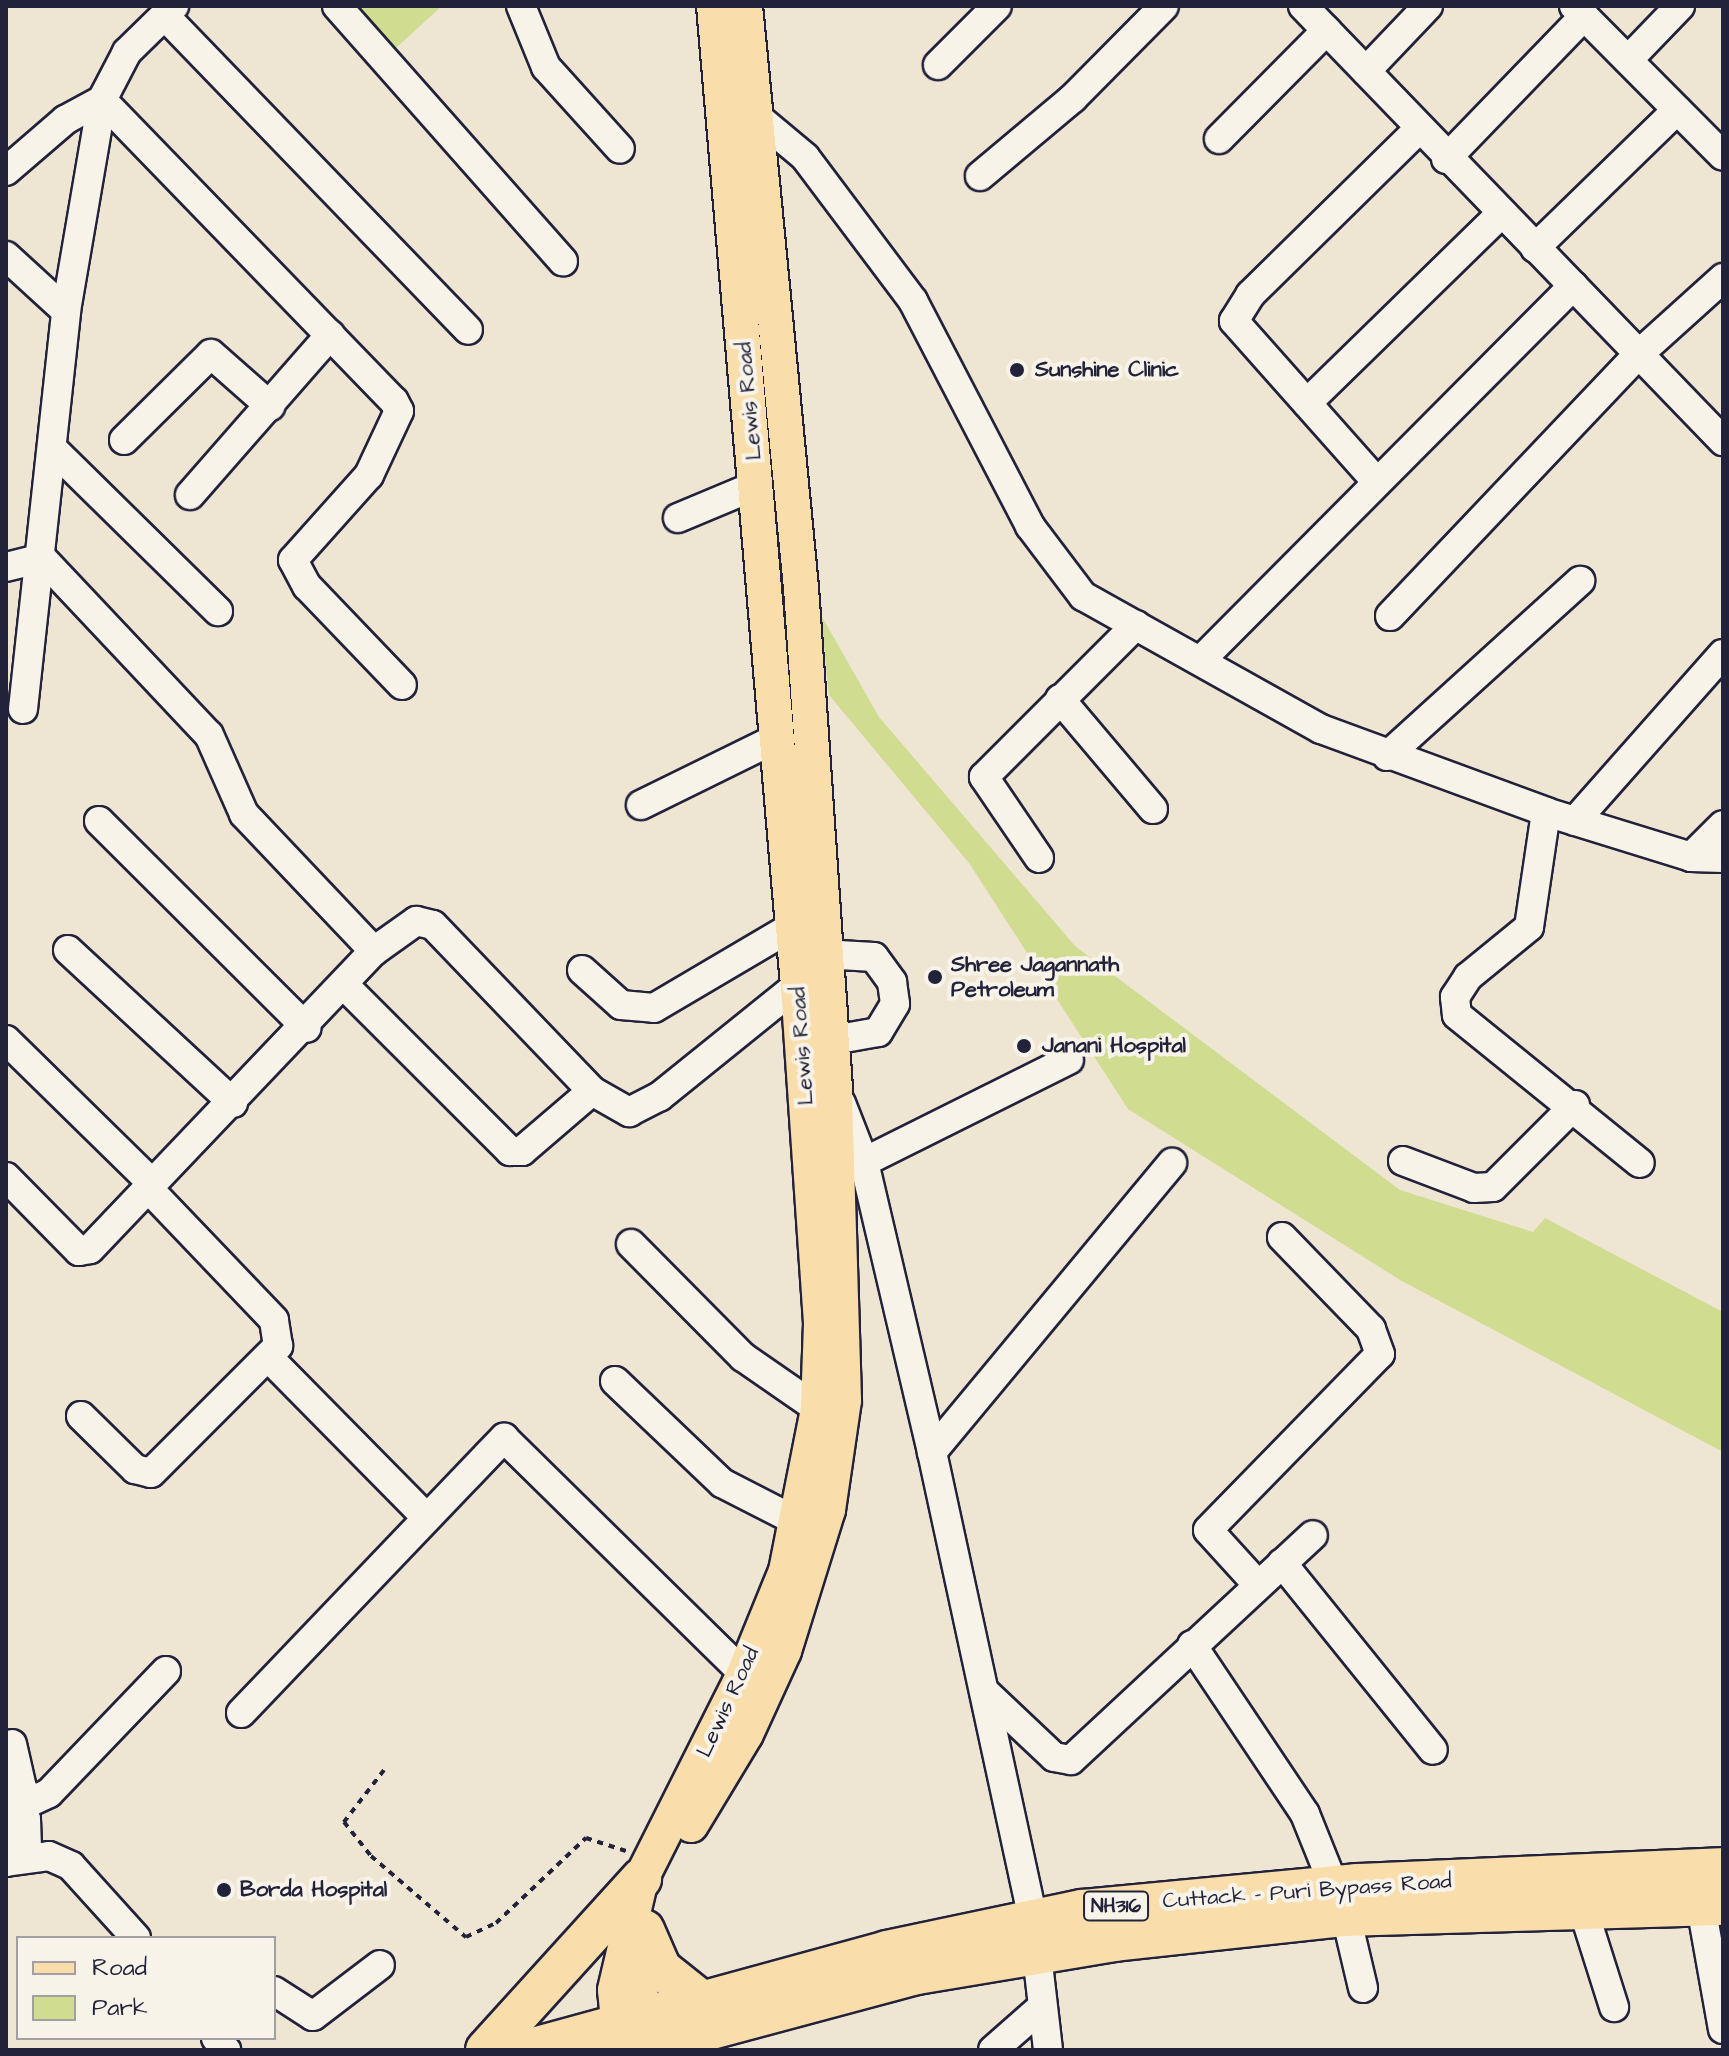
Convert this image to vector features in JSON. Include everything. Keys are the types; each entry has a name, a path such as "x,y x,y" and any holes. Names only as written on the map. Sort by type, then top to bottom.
{"highway":[{"name":"Cuttack - Puri Bypass Road","path":"632,2037 700,2000 1036,1938 1340,1901 1723,1868"},
{"path":"486,2050 645,1870"},
{"name":"Cuttack - Puri Bypass Road","path":"1340,1901 1583,1909 1712,1905"},
{"path":"644,1930 661,1969 700,2000"},
{"name":"Cuttack - Puri Bypass Road","path":"526,2050 632,2037 917,1974 1036,1938"}],"main road":[{"name":"Lewis Road","path":"714,6 801,588 809,702 803,954"},
{"name":"Lewis Road","path":"632,2037 620,1952 645,1870 744,1674 800,1523 818,1409 821,1323 817,1044 777,738 757,485 752,251 756,116 745,6"},
{"name":"Lewis Road","path":"632,2037 644,1930 656,1887 746,1734 784,1651 828,1510 846,1329 835,1089 817,1044"}],"street":[{"path":"337,6 563,261"},
{"path":"521,6 546,67 620,149"},
{"path":"938,65 997,6"},
{"path":"980,176 1073,98 1164,6"},
{"path":"1303,6 1418,130 1723,441"},
{"path":"1366,71 1428,6"},
{"path":"1628,60 1680,6"},
{"path":"23,709 18,633 42,558 66,311 102,100 127,52 170,11 468,330"},
{"path":"1446,159 1579,11 1723,156"},
{"path":"1219,139 1327,30"},
{"path":"6,171 65,120 102,100"},
{"path":"102,100 330,335 399,411 369,475 298,551 294,571 402,685"},
{"path":"1535,248 1677,110"},
{"path":"756,116 805,157 913,301 1059,570 1083,596 1321,729 1387,756 1546,812 1691,857 1723,858"},
{"path":"1376,481 1307,403 1241,337 1237,309 1418,130"},
{"path":"1307,403 1501,214"},
{"path":"6,256 66,311"},
{"path":"1390,616 1640,353 1723,278"},
{"path":"1201,660 1573,286"},
{"path":"190,495 330,335"},
{"path":"124,440 211,354 270,406"},
{"path":"54,450 218,611"},
{"path":"678,518 757,485"},
{"path":"6,567 42,558"},
{"path":"42,558 209,735 244,814 374,951"},
{"path":"1387,756 1580,581"},
{"path":"1039,858 984,777 1136,625"},
{"path":"1575,821 1723,654"},
{"path":"1060,699 1153,809"},
{"path":"641,805 777,738"},
{"path":"1546,812 1529,927 1468,977 1455,997 1457,1015 1575,1105 1640,1163"},
{"path":"99,821 307,1028"},
{"path":"1691,857 1723,825"},
{"path":"6,1177 85,1252 307,1028 374,951 416,921 433,925 592,1091 616,1109 644,1108 803,954"},
{"path":"68,950 233,1103"},
{"path":"582,970 621,1005 654,1008 803,954 874,957 892,982 895,1004 878,1032 817,1044"},
{"path":"344,985 510,1151 522,1151 592,1091"},
{"path":"6,1040 151,1187 274,1320 278,1346 269,1358 151,1473 135,1469 81,1416"},
{"path":"864,1162 1069,1060"},
{"path":"835,1089 864,1162 932,1452 1036,1938 1048,2050"},
{"path":"1403,1161 1474,1188 1493,1187 1575,1105"},
{"path":"932,1452 1172,1163"},
{"path":"1258,1585 1208,1530 1380,1354 1371,1329 1282,1237"},
{"path":"631,1244 743,1357 818,1409"},
{"path":"269,1358 425,1516"},
{"path":"615,1381 722,1483 800,1523"},
{"path":"241,1713 496,1443 508,1440 744,1674"},
{"path":"984,1691 1054,1757 1071,1760 1313,1535"},
{"path":"1282,1563 1433,1750"},
{"path":"1192,1645 1305,1814 1340,1901 1363,1988"},
{"path":"134,1936 71,1866 13,1860 6,1820 17,1808 49,1793 166,1671"},
{"path":"12,1744 22,1788 17,1808"},
{"path":"1712,1905 1723,2029"},
{"path":"1583,1909 1614,2007"},
{"path":"276,1992 313,2016 380,1965"},
{"path":"993,2050 1042,2007"}],"path":[{"path":"384,1770 344,1822 371,1856 466,1937 496,1923 586,1838 645,1870"}],"green space":[{"path":"339,6 442,6 386,57"},
{"path":"821,615 879,717 1075,946 1400,1190 1533,1232 1545,1218 1723,1312 1723,1452 1400,1280 1128,1109 969,863 829,695"}],"place":[{"name":"Sunshine Clinic","path":"1017,370"},
{"name":"Shree Jagannath Petroleum","path":"935,977"},
{"name":"Janani Hospital","path":"1024,1046"},
{"name":"Borda Hospital","path":"224,1890"}]}
